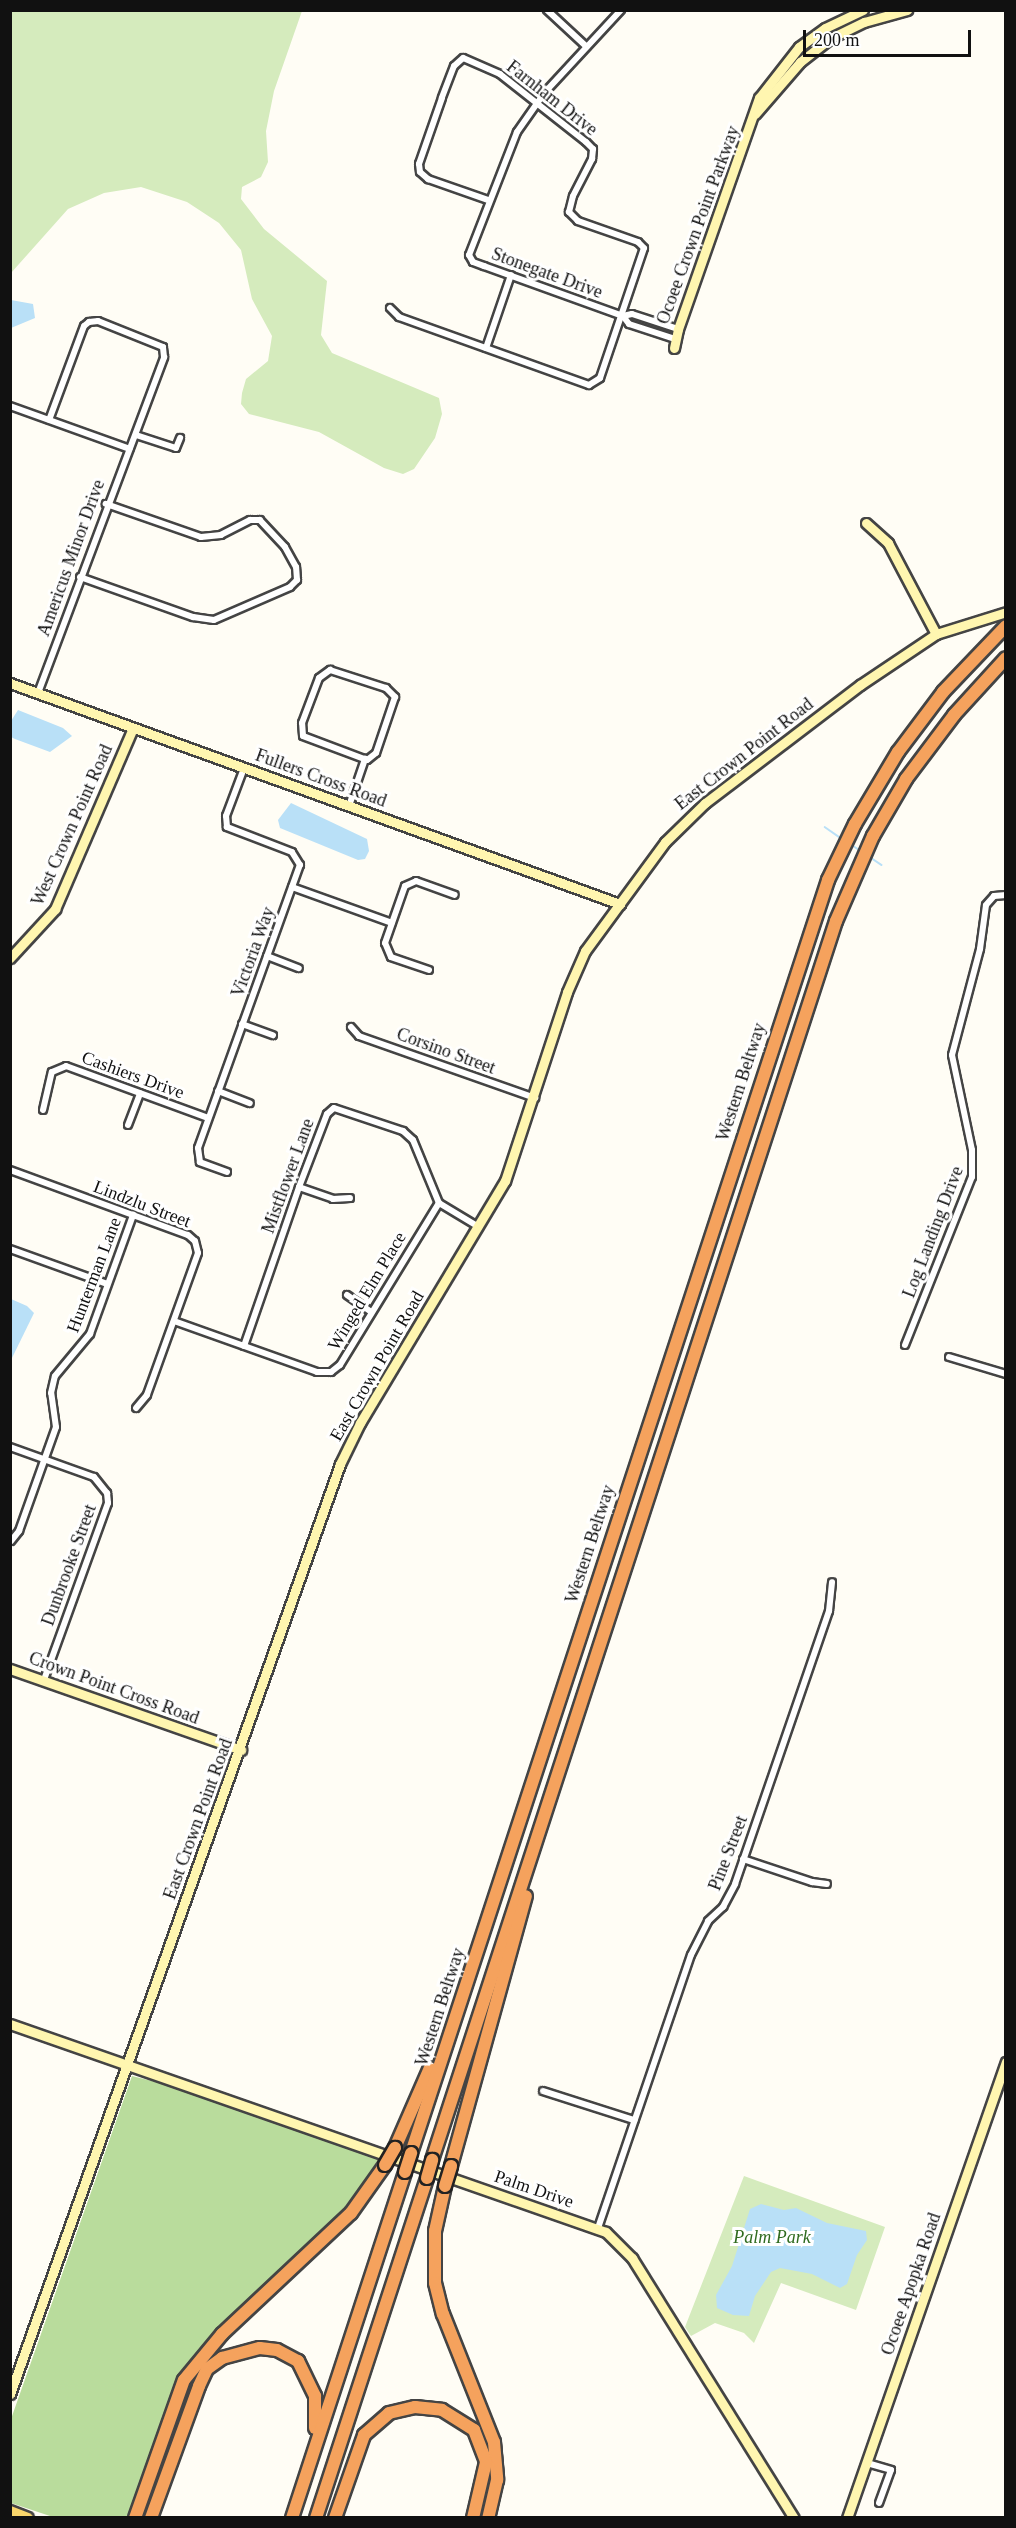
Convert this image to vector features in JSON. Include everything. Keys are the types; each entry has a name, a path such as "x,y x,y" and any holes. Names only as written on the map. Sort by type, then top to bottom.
{"highway":[{"name":"Western Beltway","path":"292,2517 795,973 840,854 855,824 924,716 1005,626"},
{"path":"316,2517 818,974 859,866 873,836 932,743 1005,658"},
{"path":"488,2517 497,2480 494,2442 443,2314 435,2283 435,2231 445,2186 575,1722"},
{"path":"135,2517 172,2405 184,2380 222,2334 351,2213 385,2165 414,2110 477,1950"},
{"path":"151,2517 207,2369 238,2351 277,2350 298,2361 315,2396 317,2419 311,2456"},
{"path":"335,2517 364,2435 389,2413 415,2407 442,2410 474,2430 486,2462 473,2517"}],"main road":[{"path":"10,2511 28,2517"}],"street":[{"path":"547,10 587,47"},
{"name":"Stonegate Drive","path":"621,10 536,104 506,153 469,255 473,262 623,316 632,314 676,339"},
{"name":"Ocoee Crown Point Parkway","path":"676,339 759,98 777,71 799,47 825,28 863,10"},
{"name":"Ocoee Crown Point Parkway","path":"755,114 800,62 831,38 864,22 907,10"},
{"path":"825,28 831,38"},
{"name":"Farnham Drive","path":"390,308 399,317 589,385 600,378 623,316 644,248 638,242 578,221 569,212 573,196 592,159 592,149 476,60 463,58 454,66 419,164 420,172 428,179 488,200"},
{"path":"486,348 511,275"},
{"name":"Stonegate Drive","path":"623,316 629,324 676,339"},
{"name":"Americus Minor Drive","path":"38,693 106,504 136,435 164,357 163,347 98,321 84,326 49,420"},
{"path":"10,406 130,449"},
{"path":"136,435 176,448 180,438"},
{"path":"80,577 193,617 214,620 290,587 297,580 296,567 285,547 260,520 221,535 201,537 106,504"},
{"path":"866,523 888,543 936,634"},
{"name":"East Crown Point Road","path":"10,2394 349,1443 479,1227 516,1157 575,970 585,951 665,842 705,803 860,685 936,634 1005,612"},
{"path":"349,806 365,759 376,753 395,698 386,688 339,671 323,673 302,723 303,736 365,759"},
{"name":"Fullers Cross Road","path":"10,683 620,904"},
{"name":"West Crown Point Road","path":"10,958 55,909 133,728"},
{"name":"Victoria Way","path":"227,1172 200,1162 198,1157 208,1118 292,886 299,858 227,827 226,816 244,768"},
{"path":"429,970 387,951 385,943 405,886 411,882 455,895"},
{"path":"292,886 392,923"},
{"name":"Log Landing Drive","path":"905,1345 972,1177 972,1150 952,1055 980,949 986,905 994,896 1005,895"},
{"path":"267,956 299,968"},
{"path":"242,1024 273,1035"},
{"name":"Corsino Street","path":"351,1027 359,1036 535,1099"},
{"name":"Cashiers Drive","path":"43,1110 43,1097 57,1067 66,1066 208,1118"},
{"path":"218,1091 250,1104"},
{"path":"128,1125 140,1093"},
{"name":"Mistflower Lane","path":"244,1346 299,1187 327,1114 334,1108 403,1131 412,1140 439,1203"},
{"name":"Lindzlu Street","path":"10,1170 188,1235 195,1241 198,1253 174,1321 147,1395 136,1408"},
{"path":"299,1187 333,1199 350,1198"},
{"path":"439,1203 479,1227"},
{"name":"Winged Elm Place","path":"174,1321 317,1372 331,1372 340,1365 439,1203"},
{"name":"Hunterman Lane","path":"11,1541 19,1531 56,1427 51,1393 55,1376 67,1358 85,1344 133,1215"},
{"path":"10,1249 107,1284"},
{"path":"346,1295 371,1312"},
{"path":"949,1357 1005,1374"},
{"path":"10,1447 45,1460"},
{"name":"Dunbrooke Street","path":"44,1680 108,1503 103,1485 94,1477 45,1460"},
{"name":"Pine Street","path":"598,2228 697,1939 708,1921 723,1906 743,1859 829,1611 832,1582"},
{"name":"Crown Point Cross Road","path":"10,1668 241,1750"},
{"path":"743,1859 812,1882 827,1884"},
{"name":"Palm Drive","path":"10,2024 598,2228 615,2239 632,2258 794,2517"},
{"name":"Ocoee Apopka Road","path":"847,2517 1005,2062"},
{"path":"543,2091 634,2120"},
{"path":"867,2463 891,2470 879,2503"}],"green space":[{"path":"11,10 302,11 274,91 266,131 268,162 261,177 242,187 241,199 264,229 327,281 321,335 332,353 439,398 442,414 435,438 414,469 403,474 384,468 319,432 249,414 241,404 246,379 268,361 272,336 252,299 241,250 219,223 187,202 141,187 104,193 68,209 11,273"},
{"path":"132,2076 216,2097 391,2156 351,2213 204,2353 172,2405 132,2517 53,2517 11,2503 11,2419"},
{"name":"Palm Park","path":"744,2176 885,2227 856,2310 781,2283 754,2343 744,2333 715,2323 691,2336 685,2327"}],"water":[{"path":"11,300 33,304 35,318 11,328"},
{"path":"18,710 63,728 72,736 50,752 15,739 11,737 11,721"},
{"path":"291,803 367,839 369,851 365,859 358,860 280,828 278,820"},
{"path":"11,1299 27,1306 34,1313 11,1360"},
{"path":"761,2204 784,2210 796,2208 827,2223 866,2231 867,2240 857,2255 847,2284 840,2288 812,2274 780,2268 771,2272 755,2296 749,2316 733,2315 717,2308 716,2295 732,2266 750,2209"}],"waterway":[{"path":"825,827 841,838"},
{"path":"852,845 861,851"},
{"path":"870,857 882,865"}]}
